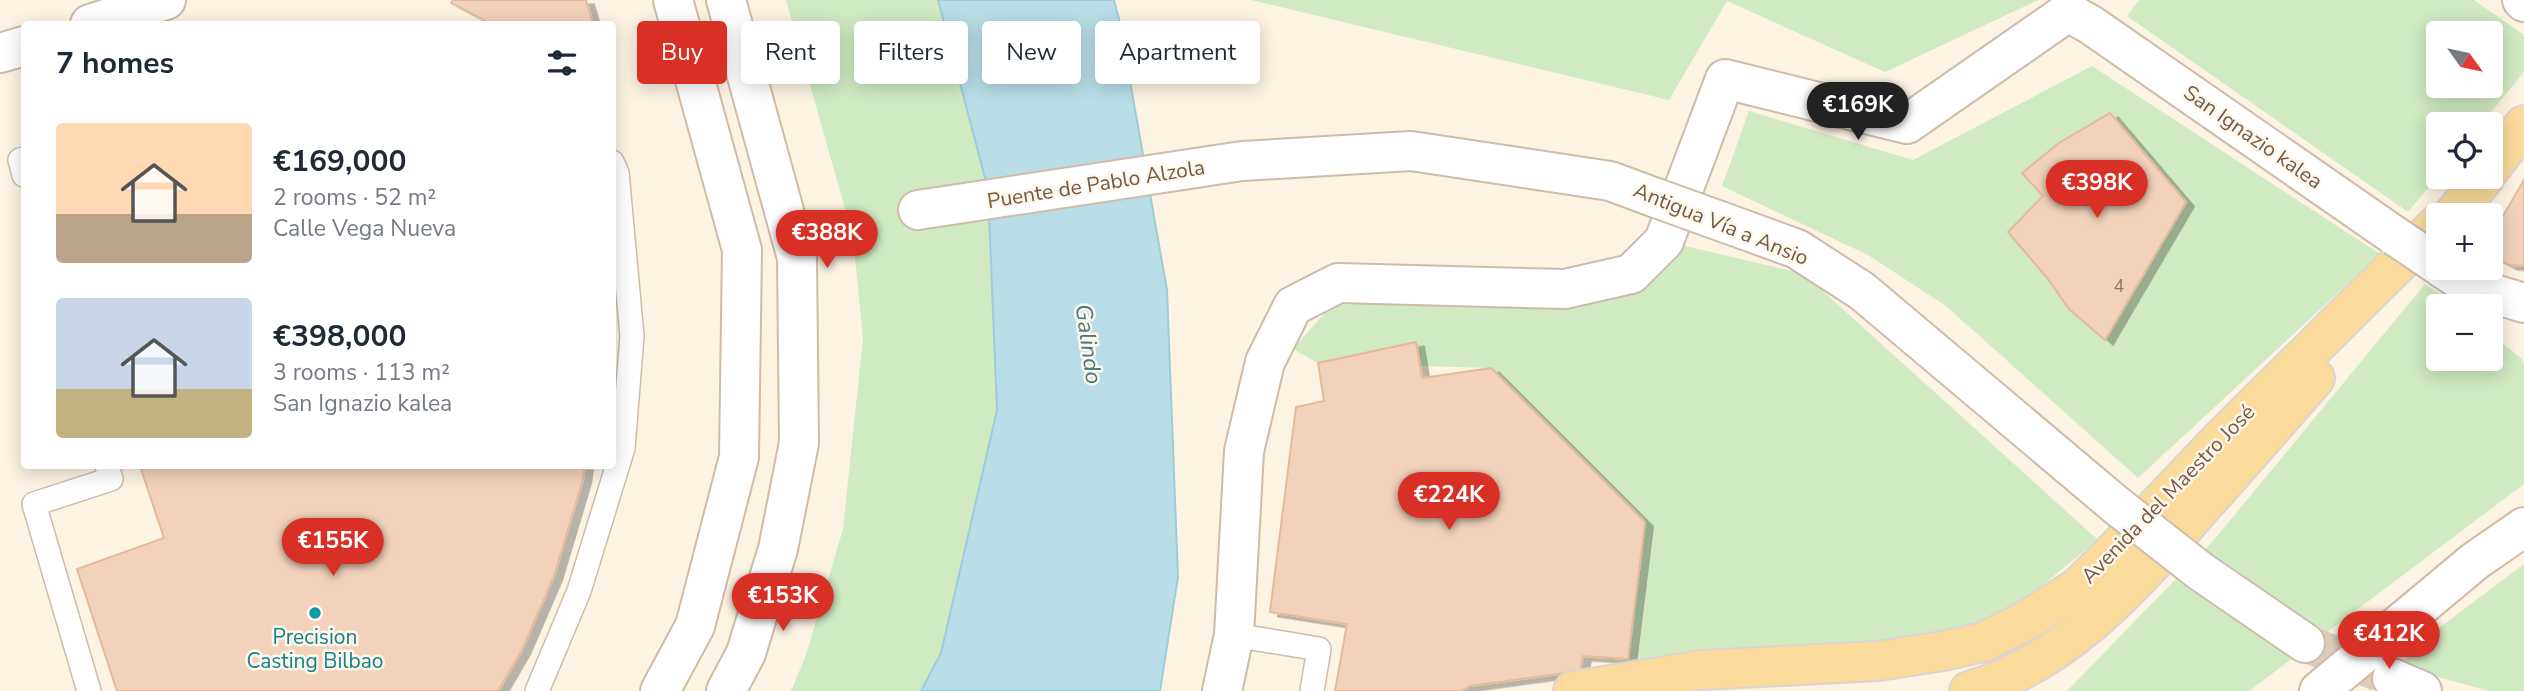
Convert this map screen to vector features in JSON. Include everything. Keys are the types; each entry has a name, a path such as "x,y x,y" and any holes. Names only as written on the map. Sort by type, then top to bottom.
{"main road":[{"path":"2503,152 2524,125"},
{"path":"2459,203 2472,189"},
{"path":"2463,203 2474,189"},
{"path":"2369,304 2426,238"},
{"path":"2369,304 2426,246"},
{"name":"Avenida del Maestro José","path":"1573,691 1702,670 1878,661 1983,642 2029,619 2077,588 2230,430 2369,304"},
{"name":"Avenida del Maestro José","path":"1969,691 1996,683 2044,657 2085,630 2135,583 2369,304"}],"street":[{"path":"100,21 166,0"},
{"path":"660,691 695,626 739,457 742,250 673,0"},
{"path":"726,0 797,258 799,443 778,549 746,653 726,691"},
{"path":"1222,691 1234,635 1244,451 1265,362 1293,306 1338,282 1565,289 1631,274 1664,241 1725,79 1907,124 2090,12"},
{"name":"San Ignazio kalea","path":"2090,12 2426,257"},
{"path":"0,54 21,47"},
{"name":"Antigua Vía a Ansio","path":"1242,161 1411,151 1610,181 1797,249 1862,291 2116,505 2200,571 2305,643"},
{"name":"Puente de Pablo Alzola","path":"934,209 1242,161"},
{"path":"2465,280 2524,303"},
{"path":"2323,689 2475,561 2524,527"}],"lane":[{"path":"537,691 579,591 623,448 632,336 616,171"},
{"path":"89,691 34,504 111,479 108,469"},
{"path":"1234,635 1319,649 1312,691"}],"green space":[{"path":"786,0 938,0 944,21 854,21 854,84 960,84 988,189 997,410 941,653 921,691 791,691 806,655 843,529 863,338 853,237 810,84 840,84 840,21 792,21"},
{"path":"1251,0 2038,0 1885,72 1727,1 1669,100"},
{"path":"2139,0 2474,0 2524,35 2524,72 2503,97 2503,21 2426,21 2426,98 2502,98 2491,112 2426,112 2427,189 2408,212 2127,16"},
{"path":"2092,66 2380,254 2138,478 1946,306 1868,255 1722,186 1749,111 1913,160"},
{"path":"1664,241 1804,274 2098,540 2006,615 1855,652 1628,659 1645,522 1491,368 1318,363 1293,349 1332,305 1599,296"},
{"path":"2425,284 2440,294 2426,294 2426,371 2503,371 2503,344 2522,359 2524,484 2249,691 2067,691 2214,540"},
{"path":"2524,564 2524,691 2489,691 2397,666 2439,628"}],"water":[{"name":"Galindo","path":"938,0 1114,0 1119,21 1095,21 1095,84 1131,84 1167,290 1178,577 1160,691 921,691 941,653 997,410 988,189 960,84 968,84 968,21 944,21"}],"building":[{"path":"453,0 586,0 592,21 485,21 451,3"},
{"path":"2110,113 2186,202 2105,340 2069,309 2048,279 2008,232 2043,196 2022,173 2059,143"},
{"path":"2524,180 2524,266 2503,262 2503,216"},
{"path":"1416,342 1422,378 1491,368 1645,522 1628,659 1583,656 1580,671 1470,686 1461,691 1335,691 1347,624 1270,612 1296,407 1324,401 1318,363"},
{"name":"Precision Casting Bilbao","path":"141,469 585,469 554,576 522,650 498,691 117,691 77,569 164,538"}],"tunnel":[{"path":"2305,643 2380,673"}],"place":[{"name":"Precision Casting Bilbao","path":"315,613"}]}
